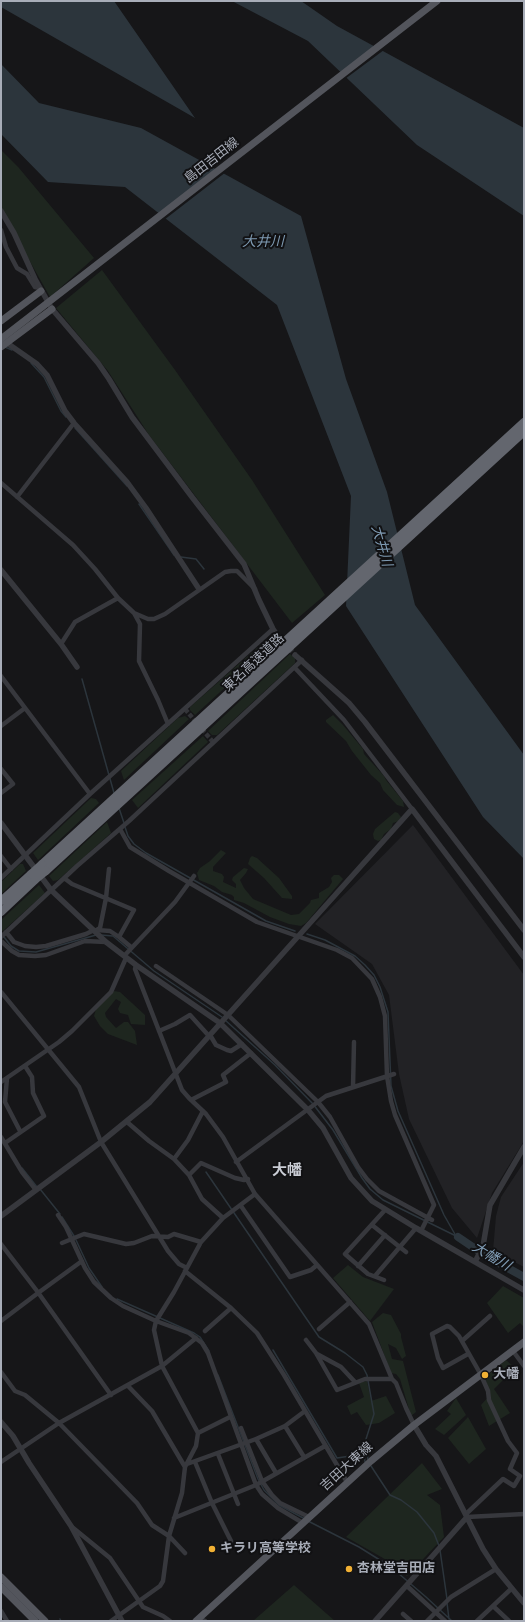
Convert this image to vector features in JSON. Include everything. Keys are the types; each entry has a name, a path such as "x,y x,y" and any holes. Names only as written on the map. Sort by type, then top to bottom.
{"highway":[{"name":"東名高速道路","path":"1,912 33,877 129,796 303,629 524,422"},
{"name":"東名高速道路","path":"44,867 125,787 524,432"},
{"name":"東名高速道路","path":"1,901 33,877"}],"main road":[{"name":"島田吉田線","path":"4,343 438,1"},
{"path":"1,321 41,289"},
{"path":"1,334 4,343 52,310"},
{"name":"吉田大東線","path":"200,1620 368,1463 414,1425 524,1342"},
{"path":"1,1577 45,1621"},
{"path":"1,1587 35,1621"}],"street":[{"path":"1,211 14,233 52,310 98,363 132,417 244,564 277,635"},
{"path":"1,230 6,247 17,268 27,274 35,287 41,289"},
{"path":"4,343 37,364 46,375 73,425 127,482 199,590"},
{"path":"17,497 73,425"},
{"path":"1,483 73,545 95,569 118,598 134,613 140,624 139,661 168,724"},
{"path":"1,570 61,644 77,667"},
{"path":"134,613 148,619 154,619 166,614 225,572 237,572 255,589"},
{"path":"61,644 75,622 118,598"},
{"path":"1,878 90,794 273,629"},
{"path":"295,654 349,703 365,722 524,930"},
{"path":"109,869 106,898 100,928 66,940 36,947 25,946 14,942 4,934 296,668 302,660"},
{"path":"296,668 344,720 524,957"},
{"path":"1,676 90,794"},
{"path":"1,726 25,708"},
{"path":"1,769 13,784 1,793"},
{"path":"1,1216 101,1142 150,1102 412,809"},
{"path":"1,823 51,890 106,942"},
{"path":"121,828 130,846 137,852 257,922 337,950 352,958 372,979 380,997 385,1016 388,1076 391,1101 395,1115 434,1205 429,1219 400,1246 375,1276"},
{"path":"1,856 11,869"},
{"path":"1,1082 72,1032 112,992 128,952 175,902 194,877"},
{"path":"64,878 72,884 134,910 119,936"},
{"path":"95,930 110,931 119,936 136,965 220,1023 310,1109 323,1128 351,1178 372,1201 524,1290"},
{"path":"1,941 12,951 20,955 46,955 85,941 106,942 128,952"},
{"path":"136,965 135,969 182,1090 190,1100 203,1111 223,1137 236,1162 248,1179 255,1194 368,1324 414,1425 426,1445 436,1456 483,1549 496,1570 524,1603"},
{"path":"156,966 228,1015 317,1103 330,1117 358,1167 379,1191 429,1219"},
{"path":"1,992 79,1087 101,1142 168,1251 179,1264 231,1308 257,1333 347,1482"},
{"path":"159,1031 175,1024 190,1014 216,1045 231,1051 242,1044"},
{"path":"353,1087 354,1042"},
{"path":"190,1100 226,1082 223,1075 251,1053"},
{"path":"6,1142 44,1116 34,1093 32,1077 25,1066"},
{"path":"236,1162 326,1096 394,1074"},
{"path":"7,1078 5,1102 20,1131"},
{"path":"174,1158 188,1140 203,1111"},
{"path":"127,1122 149,1141 174,1158 189,1176 202,1199 223,1218"},
{"path":"1,1137 6,1142 22,1172 38,1189"},
{"path":"475,1262 483,1246 490,1205 524,1147"},
{"path":"189,1176 201,1163 236,1178 244,1180 248,1179"},
{"path":"111,1621 120,1618 138,1601 160,1586 163,1581 169,1536 182,1493 186,1466 196,1446 198,1433 162,1366 154,1330 157,1320 201,1242 223,1218 255,1194"},
{"path":"241,1206 290,1277 311,1270 318,1265"},
{"path":"384,1280 368,1274 346,1254 385,1210"},
{"path":"58,1215 72,1238 82,1261 94,1282 111,1298 123,1306 189,1333 202,1343 208,1353 230,1417 244,1444 262,1494 278,1508 306,1520"},
{"path":"372,1225 406,1252"},
{"path":"62,1243 84,1234 126,1244 134,1243 152,1236 168,1237 174,1234 201,1242"},
{"path":"358,1266 385,1235"},
{"path":"1,1244 111,1395"},
{"path":"1,1322 82,1261"},
{"path":"319,1328 350,1302"},
{"path":"205,1331 231,1308"},
{"path":"462,1341 490,1316"},
{"path":"375,1621 442,1546 467,1515 503,1479 514,1486 520,1476 510,1469 518,1453 508,1441 489,1400 488,1391 481,1375 462,1341 450,1327 446,1326 432,1334 438,1358 443,1368 468,1354"},
{"path":"1,1462 59,1423 162,1366 196,1338"},
{"path":"306,1340 316,1353 337,1390 365,1379 392,1379"},
{"path":"513,1351 524,1366"},
{"path":"316,1353 341,1367 355,1382"},
{"path":"1,1372 15,1391 25,1395 59,1423 137,1503 152,1525 169,1536 185,1553"},
{"path":"128,1386 152,1410 186,1466"},
{"path":"186,1466 244,1444 285,1426 305,1411"},
{"path":"198,1433 230,1417"},
{"path":"1,1422 21,1448 29,1463 71,1526 120,1618"},
{"path":"285,1426 304,1457"},
{"path":"241,1428 244,1444"},
{"path":"256,1439 276,1473"},
{"path":"174,1518 259,1483 325,1446"},
{"path":"218,1454 238,1504"},
{"path":"195,1462 212,1503 231,1541"},
{"path":"259,1483 280,1503 306,1520"},
{"path":"467,1515 524,1514"},
{"path":"71,1526 110,1558 143,1607 163,1616 170,1621"},
{"path":"427,1621 448,1600 496,1570"},
{"path":"409,1583 445,1621"},
{"path":"477,1621 511,1589"},
{"path":"493,1606 509,1621"},
{"path":"1,1611 7,1621"},
{"path":"403,1614 411,1621"}],"shaded area":[{"path":"1,150 19,168 94,258 50,297 1,210"},
{"path":"102,270 175,370 252,480 325,595 292,623 149,435 108,371 56,308"},
{"path":"273,634 277,640 195,715 190,710 190,707"},
{"path":"290,654 295,658 295,663 217,735 212,735 208,731"},
{"path":"333,715 343,725 363,749 364,754 384,776 403,801 404,807 397,805 383,790 380,783 371,775 346,741 326,722 326,720"},
{"path":"185,716 189,719 124,780 121,771 178,718"},
{"path":"203,736 208,742 138,808 132,800"},
{"path":"91,798 96,799 99,803 38,860 33,853"},
{"path":"395,812 401,817 399,821 393,823 391,829 384,834 381,840 378,841 374,839 373,834 375,829"},
{"path":"107,822 111,833 58,880 53,881 49,876"},
{"path":"413,825 524,975 524,1141 492,1193 477,1238 452,1208 409,1119 399,1074 389,995 372,964 315,924"},
{"path":"221,850 226,853 213,867 213,871 222,874 224,877 223,882 236,888 236,884 232,880 233,877 244,868 248,869 240,880 244,888 253,899 291,915 299,914 311,900 319,898 319,893 329,887 332,882 331,878 334,875 339,875 343,879 306,923 301,926 289,924 270,917 244,903 234,900 232,895 222,892 214,886 199,880 197,873 200,868"},
{"path":"252,856 257,858 279,878 292,896 292,899 282,898 264,878 248,864"},
{"path":"20,864 23,864 26,871 1,894 1,882"},
{"path":"39,885 45,893 3,931 1,930 1,920"},
{"path":"114,991 120,992 145,1015 145,1025 131,1024 128,1015 120,1013 118,1009 121,1002 116,999 105,1013 106,1017 116,1028 124,1022 128,1022 135,1031 137,1045 108,1034 100,1026 94,1016 96,1009"},
{"path":"524,1162 524,1267 493,1251 496,1216 501,1197"},
{"path":"348,1265 363,1277 394,1289 370,1321 333,1278"},
{"path":"503,1286 524,1298 524,1327 520,1323 508,1333 487,1303"},
{"path":"383,1313 391,1315 401,1334 406,1356 402,1359 396,1348 388,1344 392,1359 403,1361 416,1412 411,1416 400,1379 396,1374 391,1373 372,1322"},
{"path":"506,1360 515,1368 494,1389 510,1413 489,1426 481,1405 490,1395 485,1377"},
{"path":"367,1381 371,1401 386,1396 395,1413 379,1423 366,1425 357,1412 351,1415 347,1406 364,1397 359,1383"},
{"path":"456,1398 466,1415 444,1435 435,1429 451,1414 447,1411"},
{"path":"468,1417 486,1449 469,1464 448,1438"},
{"path":"422,1463 442,1489 427,1495 440,1505 444,1537 407,1576 383,1558 346,1537"},
{"path":"294,1585 335,1621 253,1621"}],"water":[{"path":"1,1 114,1 195,118 1,7"},
{"path":"232,1 301,1 337,26 524,128 524,216 417,145 308,41"},
{"name":"大井川","path":"1,64 39,103 141,128 301,216 346,379 387,492 415,605 524,755 524,859 483,817 346,606 351,496 277,305 125,187 48,182 1,134"}],"pier":[{"path":"376,45 384,50 345,79 339,74"},
{"path":"218,168 226,172 164,220 158,215"}],"waterway":[{"path":"5,347 12,350"},
{"path":"31,363 44,377 61,411 66,417"},
{"path":"75,428 127,486"},
{"path":"139,504 174,555"},
{"path":"181,557 196,559 204,569"},
{"path":"82,679 114,793"},
{"path":"119,808 124,823"},
{"path":"125,827 128,836 134,844 146,853 266,921 295,931"},
{"path":"307,934 325,940 355,956 374,975 380,987 388,1012 391,1086 398,1111 444,1215 456,1236"},
{"path":"4,937 11,946 19,951 36,952 96,935"},
{"path":"101,935 113,936 154,971 222,1017"},
{"path":"225,1020 275,1065 313,1104 333,1130 370,1189 383,1200 458,1237"},
{"path":"22,1168 37,1187"},
{"path":"206,1172 319,1337 345,1353 363,1367 367,1375 374,1414 366,1439 368,1461"},
{"path":"40,1189 60,1214"},
{"path":"62,1217 74,1236"},
{"name":"大幡川","path":"458,1237 486,1256 524,1277"},
{"path":"76,1240 89,1268 102,1287"},
{"path":"117,1299 194,1333 200,1337 209,1351"},
{"path":"273,1350 337,1458 364,1454 365,1462 367,1462"},
{"path":"218,1375 258,1479 264,1490 279,1505 305,1519"},
{"path":"371,1466 390,1495 401,1500 417,1512 434,1533 439,1546"},
{"path":"308,1521 359,1547 391,1567 452,1621"},
{"path":"440,1550 447,1599"},
{"path":"447,1603 449,1619"}],"tunnel":[{"path":"277,635 295,655"},
{"path":"185,709 213,742"}],"place":[{"name":"大幡","path":"485,1375"},
{"name":"キラリ高等学校","path":"212,1549"},
{"name":"杏林堂吉田店","path":"349,1569"}],"district":[{"name":"大幡","path":"287,1171"}]}
